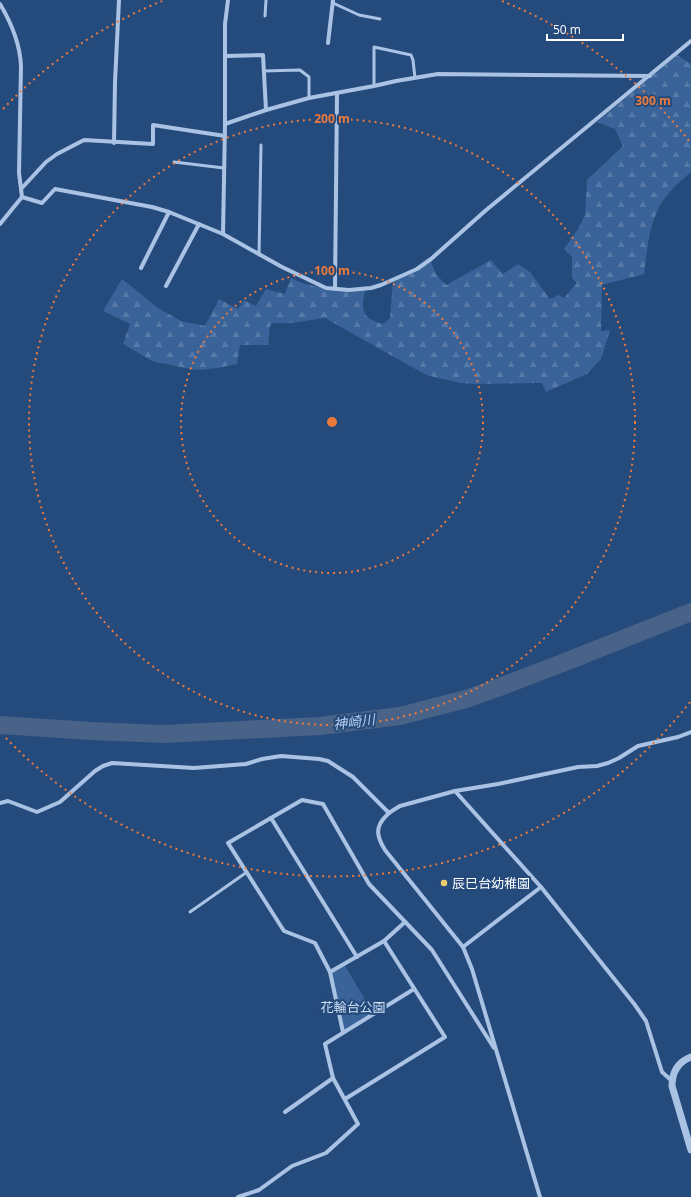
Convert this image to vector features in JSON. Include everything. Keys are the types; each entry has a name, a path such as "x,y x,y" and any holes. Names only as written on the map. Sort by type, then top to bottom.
{"street":[{"path":"114,143 119,0"},
{"path":"223,234 225,24 228,0"},
{"path":"328,44 333,1"},
{"path":"0,4 13,29 20,54 19,173 22,197 0,224"},
{"path":"22,197 42,203 55,189 152,207 169,212 223,234 308,280 326,288 361,290 381,286 417,269 431,259 485,212 691,41"},
{"path":"225,56 263,55 266,110"},
{"path":"225,124 266,110 309,98 438,74 650,76"},
{"path":"335,289 336,94"},
{"path":"21,189 46,162 57,154 84,140 114,143 153,144 153,125 225,136"},
{"path":"141,268 169,212"},
{"path":"166,286 199,224"},
{"path":"540,1197 472,969 463,947 380,842 378,833 379,827 381,821 389,813 400,806 455,791 498,784 578,766 597,766 619,758 638,746 678,737 691,732"},
{"path":"0,803 8,801 37,812 60,802 95,771 112,763 194,768 246,764 262,759 282,756 328,761 353,777 389,813"},
{"path":"455,791 541,887 635,1005 646,1021 662,1072 672,1081"},
{"path":"342,1032 330,972 315,943 284,931 228,843 302,800 322,804 369,884 432,950 498,1054"},
{"path":"271,818 357,957"},
{"path":"463,947 541,887"},
{"path":"330,972 384,941 405,922"},
{"path":"345,1099 445,1037 384,941"},
{"path":"241,1197 259,1190 292,1166 326,1153 358,1124 333,1078 324,1044 414,988"},
{"path":"691,1057 681,1062 674,1072 672,1081 672,1086 691,1150"},
{"path":"285,1112 333,1078"}],"lane":[{"path":"265,16 266,0"},
{"path":"333,1 359,15 380,19"},
{"path":"374,86 374,47 411,55 415,78"},
{"path":"264,71 300,70 309,77 309,98"},
{"path":"259,254 261,146"},
{"path":"174,162 224,168"},
{"path":"190,912 247,872"}],"green space":[{"path":"677,55 691,64 691,172 662,202 653,221 649,236 644,274 602,285 601,331 610,330 601,359 587,374 546,392 542,383 460,383 426,375 325,318 292,323 272,323 270,326 268,345 240,345 237,364 197,370 152,361 123,344 130,324 103,311 122,279 158,308 181,321 205,326 219,299 238,309 244,300 256,306 266,289 285,294 291,278 318,287 365,290 363,303 364,312 370,319 383,324 390,318 393,281 418,271 431,262 436,274 446,285 491,260 503,274 518,264 530,272 550,299 559,295 564,298 577,283 572,278 572,257 564,249 578,229 585,215 587,180 623,146 615,129 597,122"},
{"name":"花輪台公園","path":"344,964 373,1013 343,1032 330,972"}],"waterway":[{"name":"神崎川","path":"0,725 164,734 320,726 400,716 466,699 497,688 691,612"}],"place":[{"name":"辰巳台幼稚園","path":"444,883"}]}
